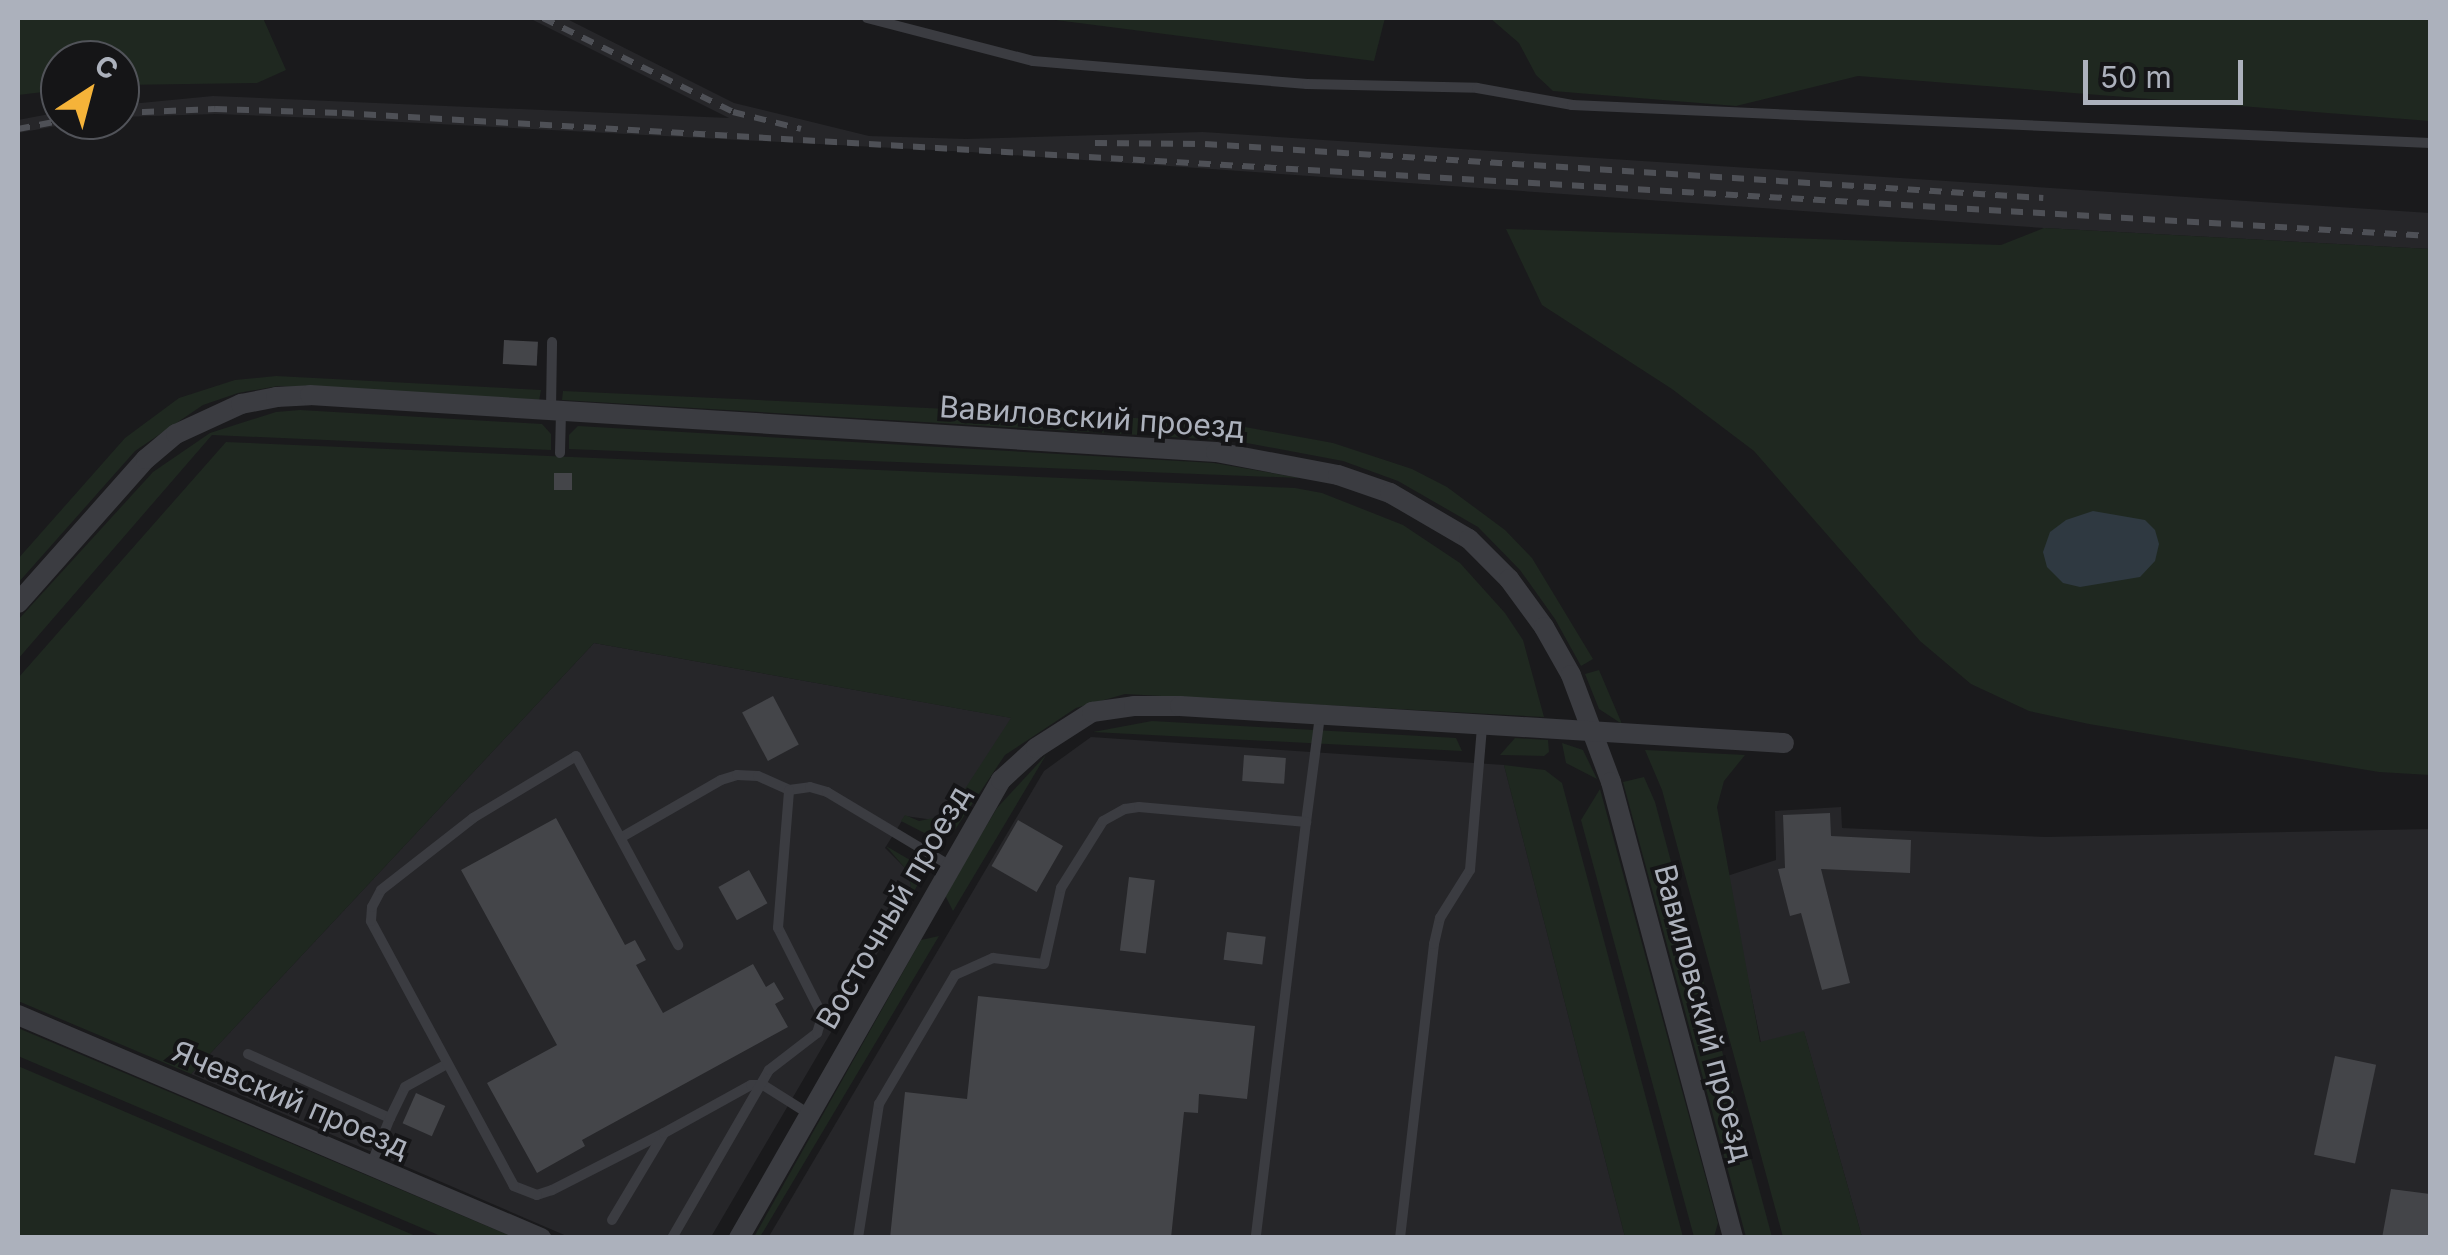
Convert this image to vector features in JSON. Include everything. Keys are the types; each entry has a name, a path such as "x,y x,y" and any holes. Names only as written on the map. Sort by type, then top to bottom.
{"street":[{"name":"Вавиловский проезд","path":"18,603 146,460 176,434 241,404 310,395 1216,452 1338,475 1390,493 1469,539 1509,579 1544,627 1597,735 1733,1238"},
{"name":"Восточный проезд","path":"739,1238 1001,780 1036,748 1092,712 1134,706 1180,706 1597,735 1784,743"},
{"name":"Ячевский проезд","path":"18,1015 541,1238"}],"lane":[{"path":"867,18 1034,61 1307,84 1477,88 1572,105 2430,142"},
{"path":"552,342 560,453"},
{"path":"1256,1238 1320,716"},
{"path":"1400,1238 1434,944 1440,918 1470,870 1482,727"},
{"path":"678,945 576,756 473,818 381,890 374,900 371,920 506,1176 523,1192 537,1195 552,1190 751,1085 763,1085 809,1114"},
{"path":"622,837 737,775 758,776 789,790 827,792 949,865"},
{"path":"672,1238 769,1070 817,1033 821,1021 819,1008 778,928 789,790"},
{"path":"858,1238 879,1104 954,975 992,958 1044,964 1062,888 1102,821 1114,813 1139,808 1306,822"},
{"path":"248,1054 390,1118"},
{"path":"371,1165 405,1087 445,1065"},
{"path":"612,1220 664,1133"}],"shaded area":[{"path":"18,18 263,18 286,70 257,83 140,85 140,40 40,40 40,92 18,95"},
{"path":"529,18 565,18 734,103 869,136 966,139 1203,132 2430,213 2430,249 2044,228 970,152 343,119 216,114 140,116 140,103 213,96 729,118"},
{"path":"1040,18 1385,18 1374,61"},
{"path":"1490,18 2430,18 2430,121 1858,76 1736,106 1553,91 1536,75 1519,43"},
{"path":"40,116 40,129 18,133 18,120"},
{"path":"2044,228 2430,249 2430,775 2379,772 2089,724 2029,711 1971,684 1920,641 1754,451 1672,389 1542,305 1506,229 2001,245"},
{"path":"276,376 541,390 539,401 278,386 238,393 203,405 135,451 18,583 18,559 125,438 179,398 235,380"},
{"path":"563,391 1121,417 1234,425 1333,443 1412,469 1447,487 1505,530 1532,558 1593,659 1581,666 1555,619 1520,570 1478,527 1398,481 1343,461 1236,441 562,400"},
{"path":"300,410 542,424 551,434 551,450 212,435 18,659 18,620 153,472 210,433 276,412"},
{"path":"578,426 1214,463 1300,478 569,449 569,435"},
{"path":"226,442 1295,488 1322,493 1403,525 1460,563 1505,613 1523,640 1544,717 1125,694 1076,708 1005,755 952,834 938,840 901,821 905,815 919,821 948,815 1011,718 594,643 191,1074 18,1001 18,678"},
{"path":"2093,511 2145,520 2155,530 2159,544 2155,561 2140,577 2080,587 2063,583 2047,567 2043,552 2050,532 2066,520"},
{"path":"594,643 1012,718 959,804 934,820 905,816 885,848 905,868 911,885 908,901 711,1237 569,1237 191,1074"},
{"path":"1599,670 1622,724 1599,709 1585,674"},
{"path":"1152,721 1456,738 1462,751 1093,732"},
{"path":"1091,737 1504,765 1625,1237 768,1238 1044,771"},
{"path":"1515,738 1548,740 1549,752 1544,756 1500,755"},
{"path":"1562,743 1583,750 1597,779 1566,763"},
{"path":"1645,750 1745,755 1724,781 1717,807 1760,1042 1804,1031 1862,1237 1783,1237 1662,790"},
{"path":"1046,755 953,911 945,895 997,808"},
{"path":"1504,765 1545,770 1562,783 1683,1237 1625,1237"},
{"path":"1644,777 1655,802 1772,1237 1746,1237 1623,782"},
{"path":"1600,789 1718,1223 1714,1237 1694,1237 1581,820"},
{"path":"1841,807 1842,828 2046,837 2430,829 2430,1237 1862,1237 1804,1032 1761,1043 1727,876 1776,860 1775,811"},
{"path":"886,846 922,867 923,876 908,901 911,885 905,868"},
{"path":"939,936 760,1237 754,1237 921,940"},
{"path":"18,1028 513,1237 443,1237 18,1056"},
{"path":"18,1066 418,1237 18,1237"}],"building":[{"path":"504,340 538,342 537,366 503,364"},
{"path":"554,473 572,473 572,490 554,490"},
{"path":"773,696 799,745 768,761 742,712"},
{"path":"1244,755 1286,758 1284,784 1242,781"},
{"path":"1830,813 1831,836 1911,840 1910,873 1821,869 1850,983 1822,990 1801,913 1790,916 1778,869 1785,868 1783,815"},
{"path":"556,818 625,945 635,940 646,960 636,965 663,1013 753,964 766,987 774,982 784,999 775,1004 788,1027 582,1140 585,1146 537,1173 487,1083 557,1045 461,870"},
{"path":"1018,820 1063,846 1037,892 992,866"},
{"path":"749,870 767,903 737,920 718,887"},
{"path":"1129,877 1155,880 1146,954 1120,950"},
{"path":"1227,932 1266,937 1262,965 1224,960"},
{"path":"978,996 1255,1026 1247,1099 1199,1094 1198,1113 1184,1112 1171,1238 890,1238 905,1092 967,1099"},
{"path":"2335,1056 2376,1065 2355,1164 2314,1155"},
{"path":"416,1093 445,1106 432,1136 403,1123"},
{"path":"2391,1189 2430,1194 2430,1238 2382,1238"}],"railway":[{"path":"543,18 733,112 801,129"},
{"path":"140,112 215,109 342,113 2430,236"},
{"path":"18,129 40,125"},
{"path":"1095,143 1205,144 2043,198"}]}
